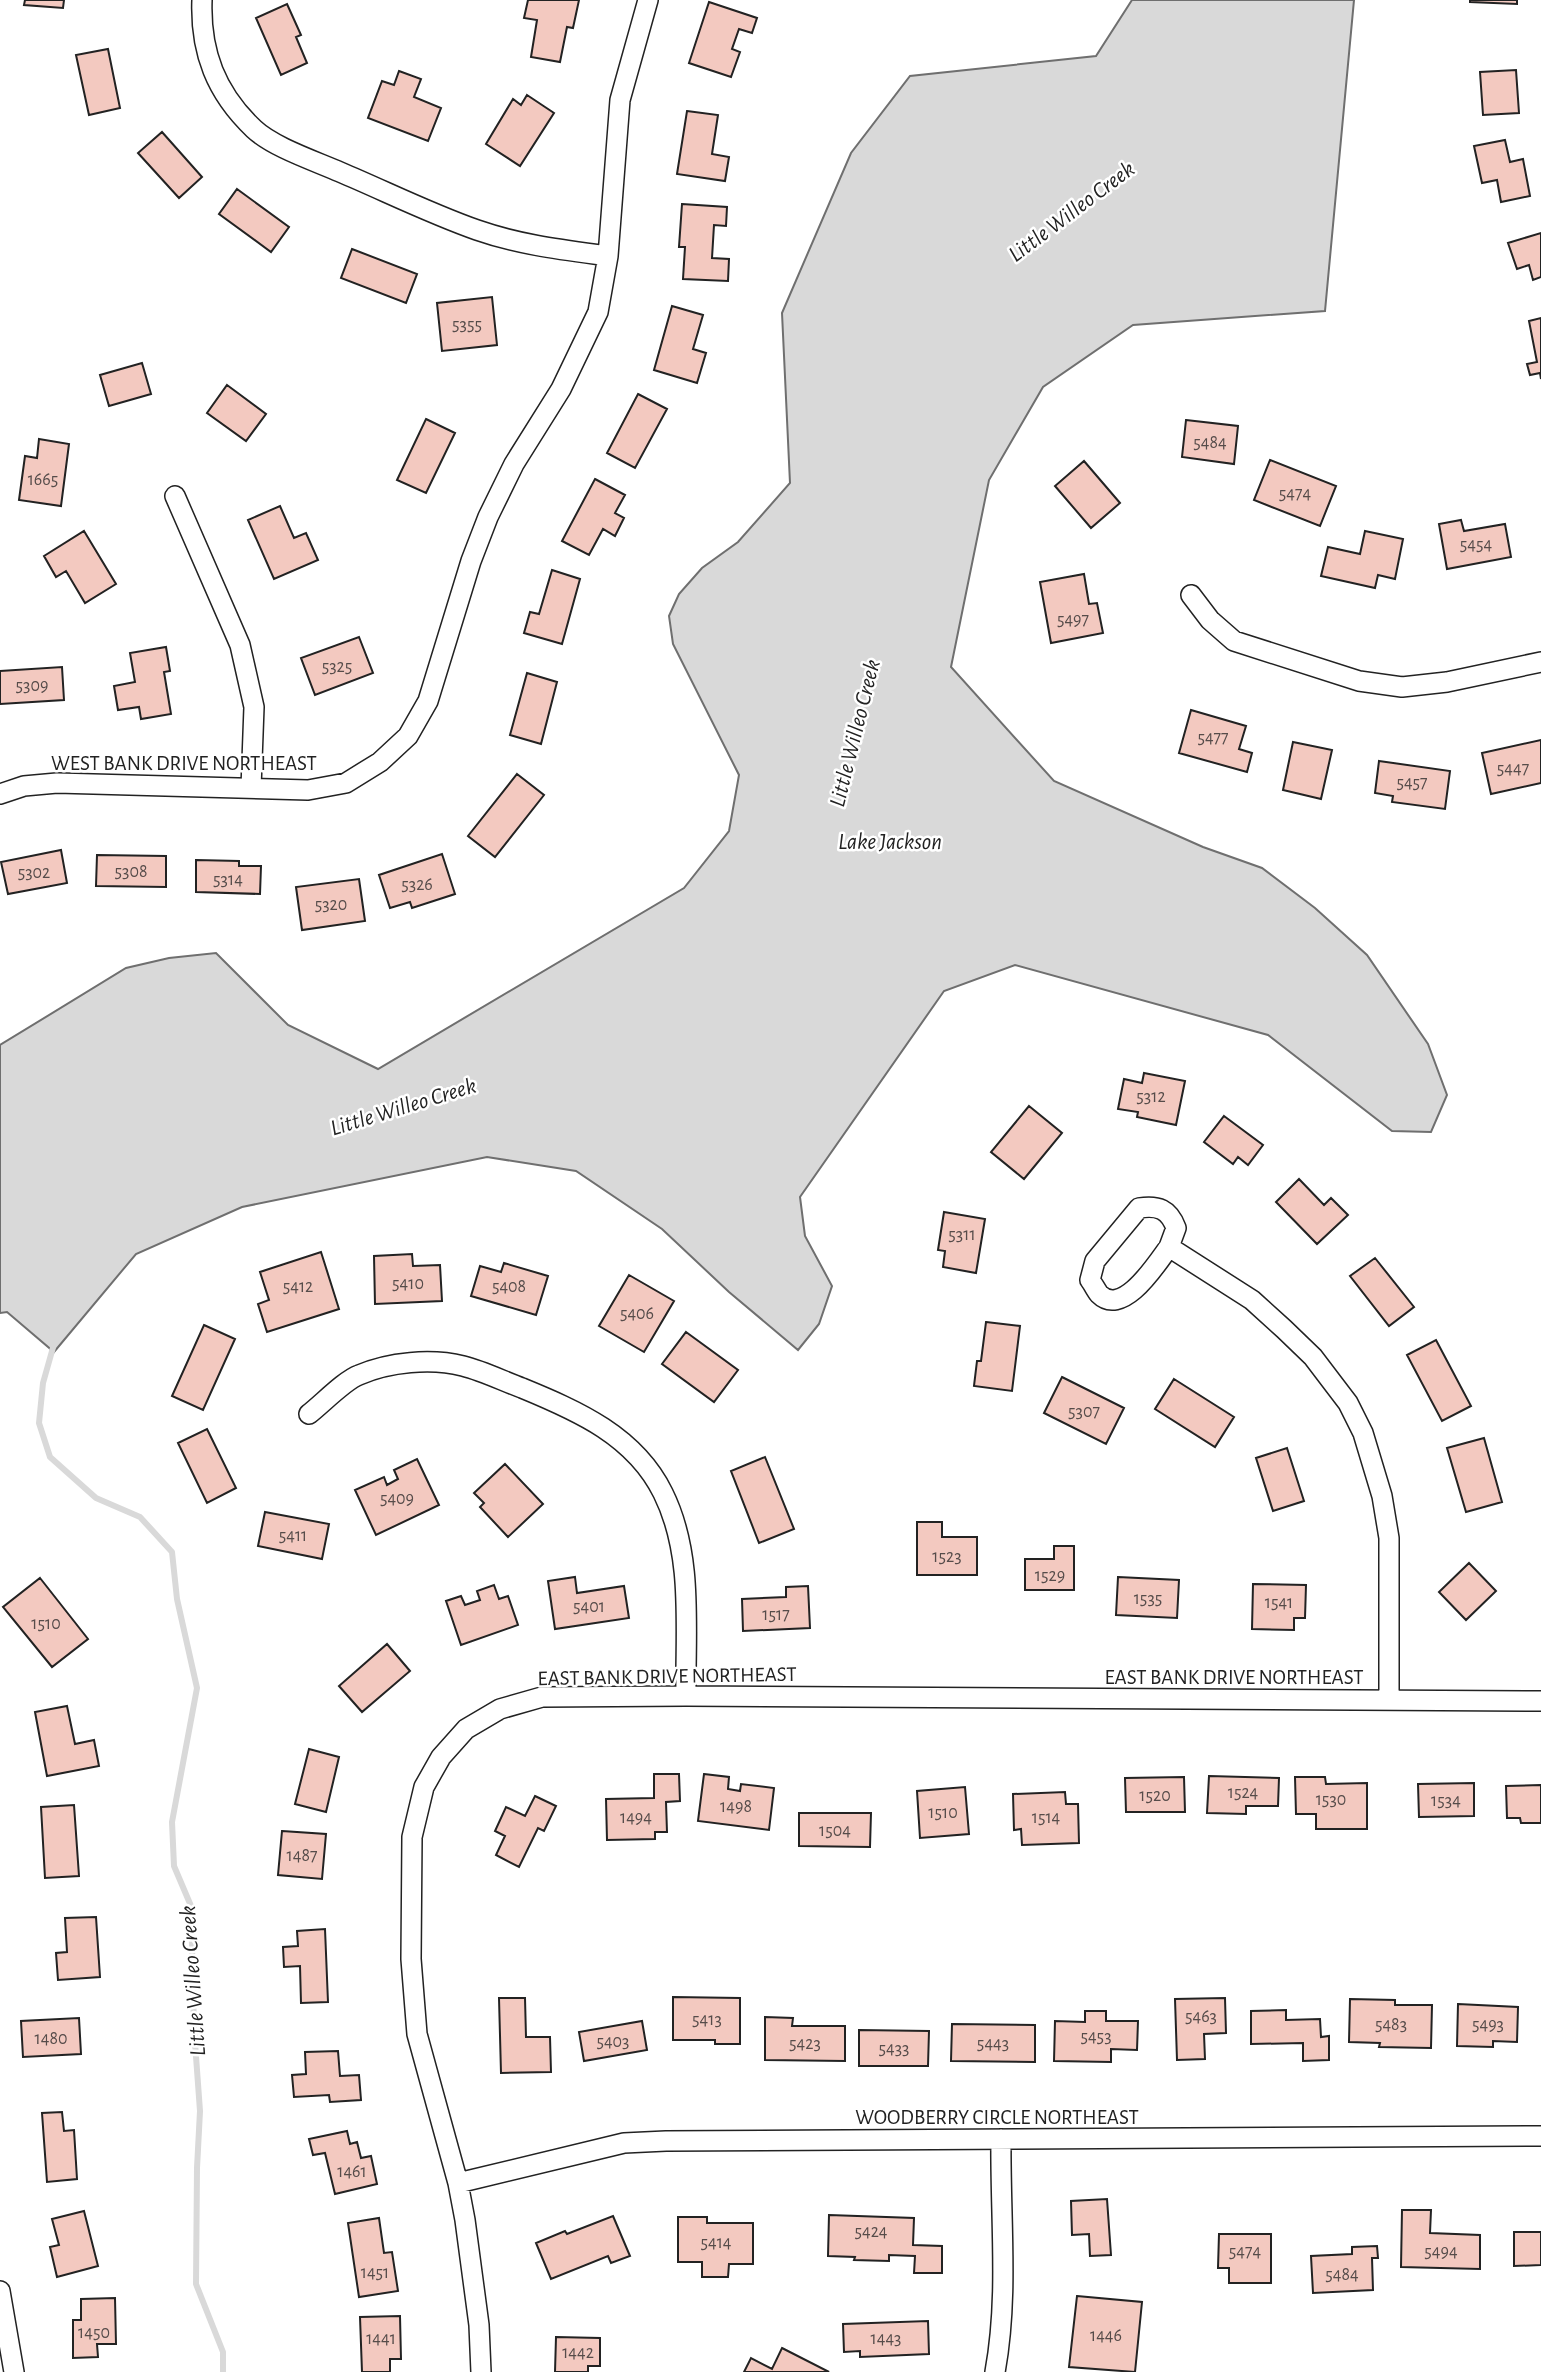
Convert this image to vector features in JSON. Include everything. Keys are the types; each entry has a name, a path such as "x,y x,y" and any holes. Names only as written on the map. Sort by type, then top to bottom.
{"street":[{"path":"202,0 204,45 217,83 235,109 257,131 295,152 477,230 533,246 608,256"},
{"name":"WEST BANK DRIVE NORTHEAST","path":"0,794 24,786 57,783 308,790 346,783 380,762 408,736 428,701 471,561 488,517 514,464 561,389 598,312 608,256 620,100 648,0"},
{"path":"175,496 240,645 254,707 251,788"},
{"path":"1191,595 1210,620 1234,641 1359,681 1402,687 1447,682 1541,662"},
{"path":"1154,1206 1166,1211 1172,1218 1176,1228 1169,1247 1131,1294 1114,1300 1101,1296 1090,1280 1095,1261 1139,1208 1154,1206"},
{"path":"1169,1247 1252,1300 1284,1329 1326,1374 1348,1403 1363,1433 1382,1496 1389,1538 1389,1700"},
{"path":"309,1414 357,1375 392,1366 433,1362 463,1366 550,1400 593,1420 623,1440 650,1471 663,1492 680,1543 685,1582 686,1696"},
{"name":"EAST BANK DRIVE NORTHEAST","path":"481,2372 473,2269 458,2183 417,2034 411,1959 412,1837 424,1787 441,1757 466,1729 500,1709 542,1697 1541,1702"},
{"name":"WOODBERRY CIRCLE NORTHEAST","path":"458,2183 624,2143 666,2141 1541,2136"},
{"path":"995,2372 1001,2341 1002,2311 1001,2139"},
{"path":"0,2291 15,2372"}],"water":[{"name":"Lake Jackson","path":"1132,0 1354,0 1325,311 1133,325 1043,387 989,480 951,667 1054,781 1203,847 1262,868 1315,908 1367,955 1428,1044 1447,1095 1431,1132 1392,1131 1268,1035 1015,965 944,991 800,1197 805,1236 832,1286 819,1324 798,1350 729,1292 662,1229 576,1171 487,1157 242,1207 136,1254 54,1352 7,1312 0,1313 0,1045 126,968 169,958 216,953 288,1025 378,1069 684,888 729,831 739,775 673,644 669,616 679,594 702,568 738,542 790,483 782,313 851,153 910,76 1096,56"}],"building":[{"path":"25,0 64,0 63,8 24,5"},
{"path":"528,0 579,0 573,28 567,27 560,62 531,57 537,20 524,18"},
{"path":"1517,0 1517,4 1470,2"},
{"path":"709,2 757,18 752,33 739,29 732,49 740,52 731,77 689,63"},
{"path":"287,4 301,35 296,37 307,63 281,75 256,18"},
{"path":"108,49 120,108 89,115 76,55"},
{"path":"1516,70 1519,113 1483,115 1480,72"},
{"path":"399,71 421,79 414,97 441,108 428,141 368,118 382,81 394,85"},
{"path":"527,95 554,113 520,166 486,144 513,99 521,105"},
{"path":"687,111 718,115 712,154 729,157 725,181 677,174"},
{"path":"162,132 202,177 179,198 138,153"},
{"path":"1505,140 1510,162 1523,159 1530,196 1501,202 1497,180 1482,183 1474,146"},
{"path":"237,189 289,227 271,252 219,214"},
{"path":"682,204 727,207 726,226 714,225 712,258 729,259 728,281 683,279 685,247 679,247"},
{"path":"1541,233 1541,277 1533,280 1529,265 1517,269 1508,243"},
{"path":"352,249 417,274 406,303 341,278"},
{"path":"492,297 497,345 442,351 437,303"},
{"path":"672,306 703,315 693,349 706,353 697,383 654,370"},
{"path":"1541,318 1541,379 1540,373 1530,375 1527,364 1537,362 1529,321"},
{"path":"142,363 151,394 109,406 100,375"},
{"path":"227,385 266,414 246,441 207,413"},
{"path":"638,394 667,409 635,468 607,453"},
{"path":"426,419 455,433 426,493 397,480"},
{"path":"1186,420 1238,426 1234,464 1182,457"},
{"path":"39,439 69,444 61,506 19,500 25,456 37,458"},
{"path":"1270,460 1336,486 1320,526 1254,500"},
{"path":"1084,461 1120,503 1091,528 1055,486"},
{"path":"595,479 625,495 615,513 624,518 615,536 603,529 589,555 562,541"},
{"path":"280,506 294,538 306,533 318,560 274,579 248,520"},
{"path":"1461,520 1464,531 1505,524 1511,557 1447,569 1439,524"},
{"path":"84,531 116,584 85,603 66,571 56,577 44,556"},
{"path":"1365,531 1403,539 1395,579 1378,575 1375,588 1321,576 1328,547 1360,554"},
{"path":"552,570 580,579 562,644 524,633 530,612 539,614"},
{"path":"1084,574 1089,604 1097,603 1103,633 1051,643 1040,582"},
{"path":"359,637 373,673 315,695 301,658"},
{"path":"166,647 170,671 164,672 171,714 141,719 139,707 118,710 114,686 135,682 130,653"},
{"path":"62,667 64,700 0,704 0,671"},
{"path":"527,673 557,682 541,744 510,735"},
{"path":"1191,710 1246,726 1239,749 1252,753 1247,772 1179,753"},
{"path":"1541,740 1541,783 1491,794 1482,753"},
{"path":"1293,742 1332,750 1321,799 1283,790"},
{"path":"1379,761 1450,771 1445,809 1392,802 1393,796 1375,793"},
{"path":"517,774 544,795 495,857 468,836"},
{"path":"61,850 67,883 8,894 1,862"},
{"path":"442,854 455,894 412,908 410,902 390,908 379,875"},
{"path":"97,855 166,856 166,887 96,886"},
{"path":"196,860 239,861 239,866 261,866 260,894 196,892"},
{"path":"359,879 365,921 302,930 296,887"},
{"path":"1144,1073 1185,1081 1176,1125 1137,1117 1138,1112 1118,1109 1124,1079 1142,1083"},
{"path":"1029,1106 1062,1133 1024,1179 991,1152"},
{"path":"1224,1116 1263,1145 1248,1165 1238,1157 1233,1164 1204,1142"},
{"path":"1299,1179 1324,1205 1331,1198 1348,1215 1317,1244 1276,1202"},
{"path":"944,1212 985,1219 976,1273 943,1267 945,1251 938,1250"},
{"path":"321,1252 339,1309 267,1332 258,1304 269,1300 260,1272"},
{"path":"412,1254 413,1266 440,1265 442,1301 375,1304 374,1256"},
{"path":"1375,1258 1414,1307 1389,1326 1350,1276"},
{"path":"504,1263 548,1276 536,1315 471,1296 480,1266 501,1272"},
{"path":"629,1275 674,1301 644,1352 599,1326"},
{"path":"986,1322 1020,1326 1012,1391 974,1386 977,1361 981,1361"},
{"path":"204,1325 235,1339 203,1410 172,1396"},
{"path":"686,1332 738,1370 714,1402 662,1364"},
{"path":"1436,1340 1471,1406 1442,1421 1407,1355"},
{"path":"1062,1377 1124,1408 1106,1444 1044,1413"},
{"path":"1174,1379 1234,1417 1215,1447 1155,1409"},
{"path":"207,1429 236,1488 207,1503 178,1443"},
{"path":"1484,1438 1502,1502 1466,1512 1447,1448"},
{"path":"1287,1448 1304,1501 1273,1511 1256,1458"},
{"path":"765,1457 794,1529 759,1543 731,1471"},
{"path":"417,1459 439,1505 376,1535 355,1490 384,1477 387,1485 398,1479 394,1470"},
{"path":"505,1464 543,1504 508,1537 480,1507 484,1503 474,1493"},
{"path":"265,1512 329,1524 322,1559 258,1546"},
{"path":"917,1522 942,1522 942,1537 977,1537 977,1575 917,1575"},
{"path":"1054,1546 1074,1546 1074,1590 1025,1590 1025,1559 1054,1559"},
{"path":"1469,1563 1496,1591 1466,1620 1439,1592"},
{"path":"575,1577 577,1593 624,1586 629,1618 555,1629 548,1581"},
{"path":"1118,1577 1179,1580 1177,1618 1116,1615"},
{"path":"40,1578 88,1639 52,1667 3,1607"},
{"path":"1253,1584 1306,1585 1305,1618 1294,1618 1294,1630 1252,1629"},
{"path":"494,1585 499,1599 508,1596 518,1625 461,1645 446,1601 461,1596 465,1605 480,1600 477,1591"},
{"path":"808,1586 810,1628 743,1631 742,1599 786,1597 786,1587"},
{"path":"387,1644 410,1671 362,1712 339,1686"},
{"path":"67,1706 75,1744 94,1740 99,1766 47,1776 35,1712"},
{"path":"309,1749 339,1757 326,1812 295,1804"},
{"path":"654,1774 679,1774 680,1801 666,1802 667,1832 655,1832 655,1839 607,1840 606,1799 654,1798"},
{"path":"704,1774 729,1777 728,1789 740,1791 741,1784 774,1788 769,1830 698,1821"},
{"path":"1209,1776 1279,1778 1278,1806 1246,1806 1246,1814 1207,1813"},
{"path":"1184,1777 1185,1812 1126,1812 1125,1778"},
{"path":"1295,1777 1325,1777 1326,1784 1367,1783 1367,1829 1316,1829 1316,1814 1296,1814"},
{"path":"1474,1783 1474,1816 1419,1817 1418,1784"},
{"path":"1541,1785 1541,1823 1521,1823 1520,1818 1507,1818 1506,1786"},
{"path":"965,1787 969,1834 920,1838 917,1791"},
{"path":"1065,1792 1066,1804 1078,1804 1079,1843 1022,1845 1021,1829 1014,1830 1013,1794"},
{"path":"535,1796 556,1806 544,1831 538,1828 519,1867 496,1855 505,1836 495,1831 506,1807 525,1816"},
{"path":"74,1805 79,1876 45,1878 41,1807"},
{"path":"799,1813 871,1813 870,1847 799,1846"},
{"path":"282,1831 326,1834 322,1879 278,1875"},
{"path":"96,1917 100,1977 58,1980 56,1953 67,1952 65,1918"},
{"path":"325,1929 328,2002 301,2003 300,1966 284,1967 283,1947 298,1946 297,1931"},
{"path":"673,1997 740,1998 740,2044 715,2044 715,2040 673,2040"},
{"path":"499,1998 525,1998 526,2037 550,2037 551,2072 501,2073"},
{"path":"1225,1998 1226,2033 1204,2034 1205,2059 1177,2060 1175,1999"},
{"path":"1350,1999 1395,2000 1395,2005 1432,2005 1431,2048 1379,2047 1380,2043 1349,2042"},
{"path":"1458,2004 1518,2007 1517,2042 1493,2041 1493,2047 1457,2046"},
{"path":"1286,2010 1286,2020 1320,2019 1321,2037 1329,2036 1329,2060 1303,2061 1303,2043 1251,2044 1251,2011"},
{"path":"1085,2011 1106,2011 1106,2021 1138,2021 1137,2050 1111,2049 1111,2062 1054,2061 1055,2021 1085,2022"},
{"path":"765,2017 793,2018 792,2026 845,2026 845,2061 765,2060"},
{"path":"79,2018 81,2054 23,2057 21,2021"},
{"path":"642,2021 647,2050 584,2061 579,2032"},
{"path":"952,2024 1035,2025 1035,2062 951,2061"},
{"path":"859,2030 929,2031 928,2066 859,2066"},
{"path":"338,2051 340,2076 359,2075 361,2100 330,2102 329,2095 294,2097 292,2075 306,2074 305,2052"},
{"path":"62,2112 64,2131 74,2130 77,2179 47,2182 42,2113"},
{"path":"347,2131 350,2144 357,2142 361,2158 371,2156 377,2184 335,2194 325,2153 313,2155 309,2139"},
{"path":"1107,2199 1111,2255 1090,2256 1089,2234 1072,2235 1071,2201"},
{"path":"1402,2210 1431,2210 1430,2233 1480,2235 1480,2269 1401,2267"},
{"path":"84,2211 98,2266 57,2277 50,2247 59,2245 52,2219"},
{"path":"829,2215 914,2218 913,2245 942,2246 942,2273 914,2273 915,2256 889,2255 889,2261 828,2256"},
{"path":"613,2216 630,2256 611,2263 608,2256 551,2279 536,2243"},
{"path":"678,2217 707,2217 707,2223 753,2223 753,2264 729,2264 728,2277 702,2277 702,2262 678,2262"},
{"path":"379,2218 384,2253 392,2252 398,2291 359,2297 348,2223"},
{"path":"1514,2232 1541,2232 1541,2265 1514,2266"},
{"path":"1219,2234 1271,2234 1271,2283 1229,2283 1229,2268 1218,2268"},
{"path":"1377,2246 1378,2258 1372,2258 1373,2290 1313,2293 1311,2256 1352,2254 1352,2247"},
{"path":"1077,2296 1142,2302 1135,2372 1069,2367"},
{"path":"115,2298 116,2344 97,2344 98,2357 73,2358 73,2320 81,2320 81,2299"},
{"path":"400,2316 401,2359 390,2359 390,2372 362,2372 360,2317"},
{"path":"928,2321 929,2354 860,2357 860,2351 844,2352 843,2324"},
{"path":"556,2337 600,2338 600,2366 588,2366 588,2372 555,2372"},
{"path":"782,2348 829,2372 744,2372 751,2358 772,2369"}],"waterway":[{"name":"Little Willeo Creek","path":"54,1344 43,1383 39,1423 50,1457 96,1498 140,1517 172,1552 177,1599 197,1688 172,1822 174,1866 191,1906 194,2029 200,2111 196,2284 223,2352 223,2372"}]}
